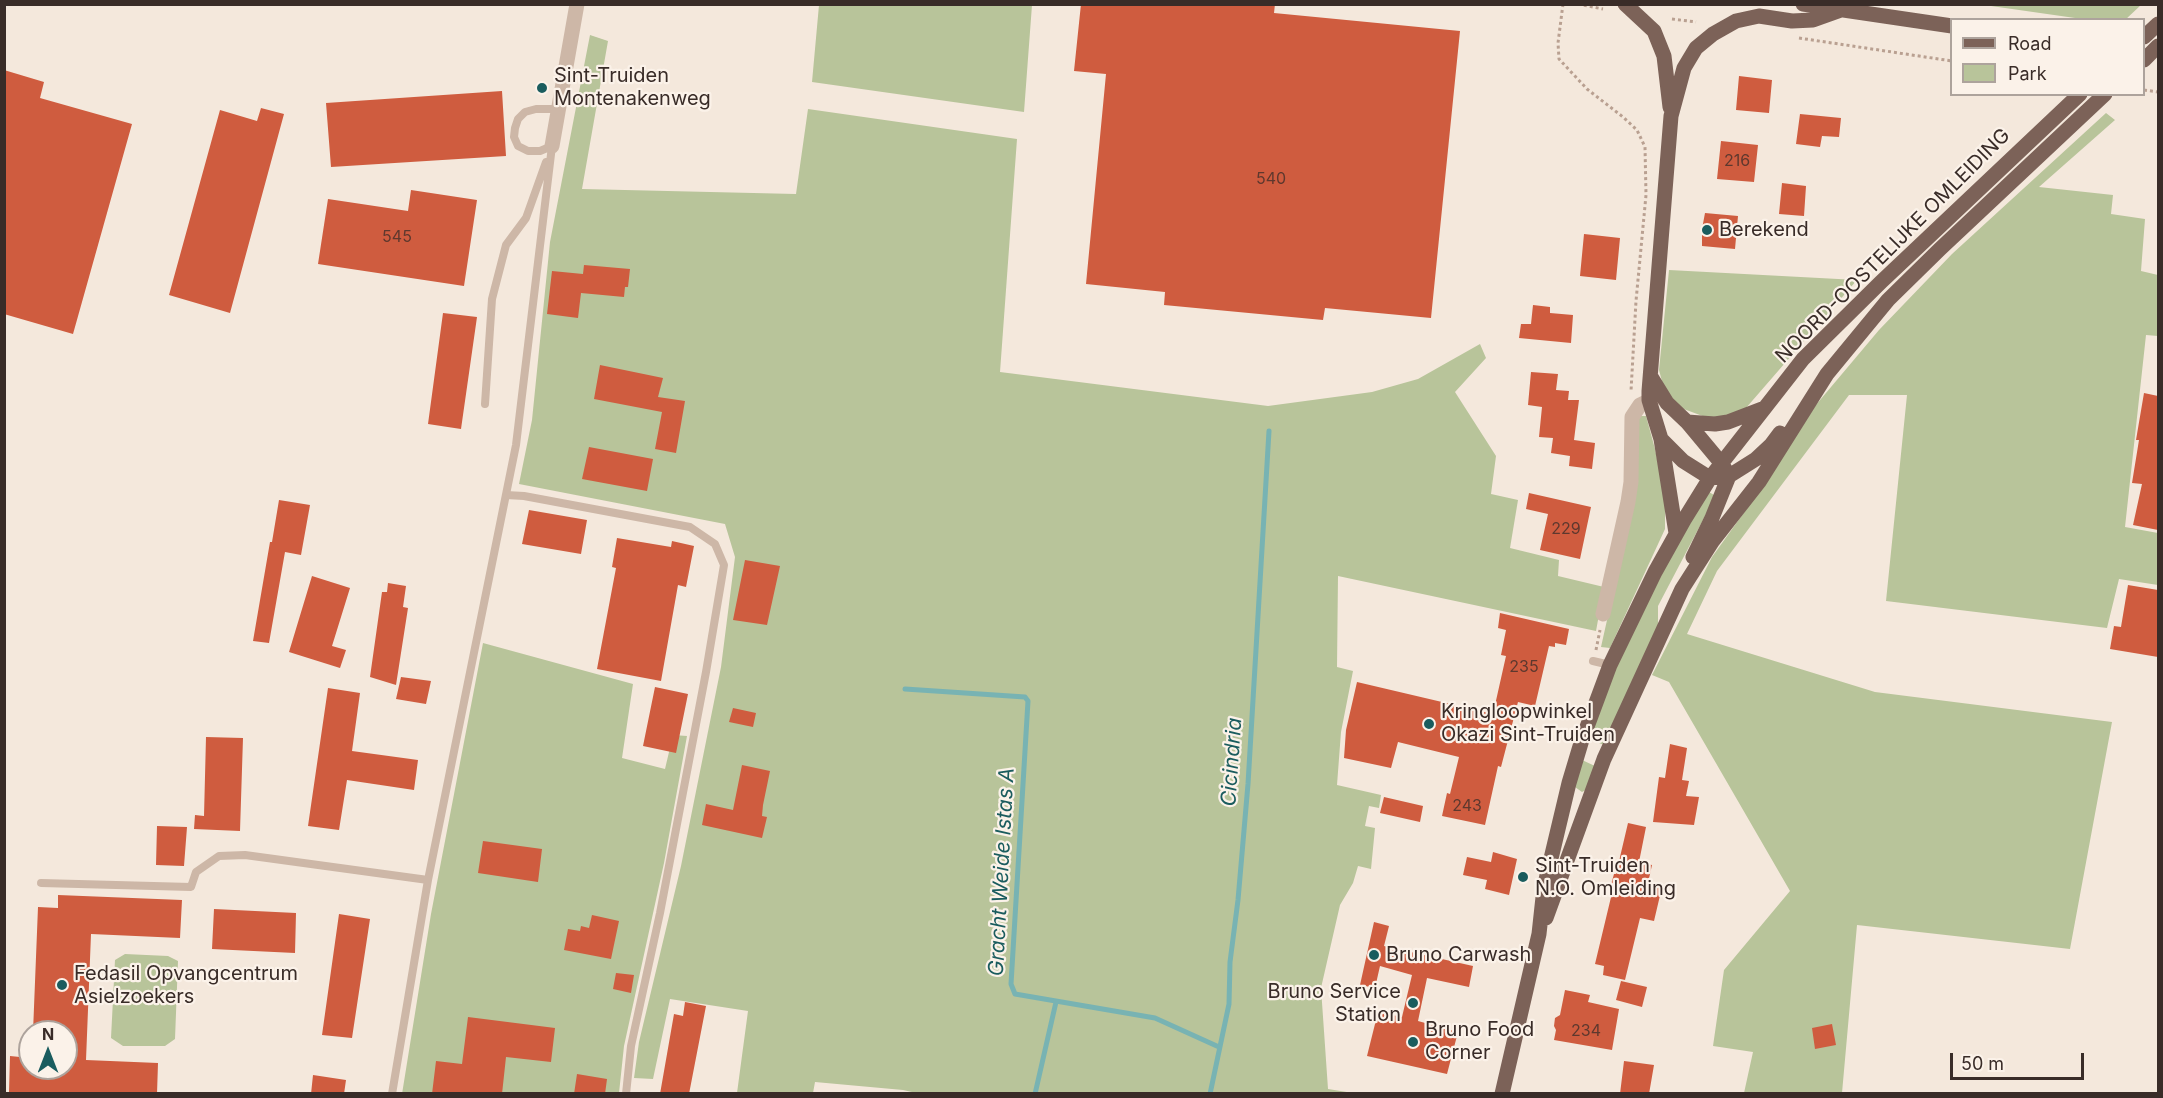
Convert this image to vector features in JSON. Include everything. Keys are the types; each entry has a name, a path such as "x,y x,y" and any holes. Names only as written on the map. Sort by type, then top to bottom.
{"main road":[{"path":"1624,4 1654,31 1664,56 1671,116"},
{"path":"1803,4 1950,26"},
{"path":"1676,533 1651,376 1671,116 1684,68 1696,48 1713,34 1736,21 1758,16 1792,21 1813,20 1841,10"},
{"path":"2145,36 2158,24"},
{"path":"2145,59 2158,46"},
{"name":"NOORD-OOSTELIJKE OMLEIDING","path":"1726,470 1765,407 1803,359 2078,96"},
{"name":"NOORD-OOSTELIJKE OMLEIDING","path":"1682,589 1712,542 1760,482 1827,374 1888,300 2103,96"},
{"path":"1502,1094 1539,934 1544,888 1569,783 1610,665 1655,572 1710,478 1756,459 1771,446 1815,382 1827,374"},
{"path":"1655,398 1687,422 1726,470"},
{"path":"1687,422 1715,424 1728,422 1765,407"},
{"path":"1661,439 1683,461 1710,478"},
{"path":"1539,934 1604,759 1682,589 1688,567 1712,518 1726,470"}],"street":[{"path":"552,146 577,4"},
{"path":"1604,614 1631,482 1632,417 1640,405 1655,398"}],"lane":[{"path":"552,146 540,151 528,151 518,146 514,137 515,128 518,119 525,112 536,109 558,109"},
{"path":"485,404 492,299 506,245 525,218 552,146"},
{"path":"392,1094 428,880 516,445 552,146"},
{"path":"506,495 524,496 690,527 715,544 724,565 662,902 631,1046 626,1094"},
{"path":"1593,661 1610,665"},
{"path":"41,882 190,887 196,872 219,856 245,855 428,880"}],"path":[{"path":"1563,4 1558,43 1559,59 1587,89 1637,130 1646,147 1646,195 1630,381 1632,417"},
{"path":"1578,4 1603,9"},
{"path":"1672,19 1696,22"},
{"path":"1793,38 1950,61"}],"green space":[{"path":"819,5 1032,5 1024,112 812,82"},
{"path":"1984,5 2141,5 2127,18 2075,18"},
{"path":"590,35 608,41 582,189 796,194 808,109 1017,139 1000,372 1268,406 1372,392 1418,379 1480,344 1486,358 1455,392 1496,456 1491,494 1518,500 1510,548 1559,560 1558,576 1604,587 1596,631 1338,576 1337,667 1353,671 1341,732 1337,785 1381,795 1379,808 1369,806 1365,826 1375,828 1371,869 1358,866 1353,883 1340,905 1321,988 1328,1089 1353,1093 921,1094 903,1090 815,1082 813,1093 737,1093 748,1011 670,999 653,1079 634,1078 639,1042 681,866 721,667 735,557 725,524 519,484 532,420 550,242"},
{"path":"2106,113 2115,120 2039,187 2113,195 2111,214 2145,219 2141,271 2158,275 2158,336 2146,335 2125,527 2158,533 2158,585 2119,579 2107,628 1886,601 1907,395 1849,395 1717,571 1687,634 1875,692 2112,722 2070,949 1857,925 1842,1093 1744,1093 1753,1052 1713,1046 1724,970 1790,891 1669,682 1652,675 1712,557 1771,475 1815,406 1879,330 1952,254"},
{"path":"1669,270 1857,280 1746,408 1733,415 1708,418 1681,408 1663,385 1659,370"},
{"path":"1640,416 1646,416 1655,449 1665,498 1665,529 1610,648 1601,647 1634,499"},
{"path":"1709,492 1714,495 1714,499 1658,606 1658,627 1604,745 1589,739 1613,670 1669,555"},
{"path":"483,643 633,684 622,758 665,769 673,735 687,736 664,863 624,1046 619,1093 402,1094 431,914"},
{"path":"1582,760 1595,766 1586,790 1582,792 1575,787"},
{"path":"125,954 168,956 178,961 175,1039 165,1046 123,1046 111,1038 115,960"}],"building":[{"path":"1081,4 1275,4 1274,13 1460,31 1431,318 1325,308 1323,320 1164,305 1165,292 1086,284 1106,74 1074,71"},
{"path":"4,70 44,82 40,98 132,124 73,334 4,314"},
{"path":"1739,76 1772,80 1769,113 1736,110"},
{"path":"502,91 506,156 331,167 326,103"},
{"path":"261,108 284,114 230,313 169,295 220,110 257,121"},
{"path":"1800,114 1841,118 1839,137 1822,136 1820,147 1796,144"},
{"path":"1721,141 1758,145 1754,182 1717,179"},
{"path":"1782,183 1806,186 1804,216 1779,214"},
{"path":"411,190 477,200 464,286 318,264 328,199 408,211"},
{"path":"1705,213 1738,216 1735,249 1702,246"},
{"path":"1584,234 1620,238 1616,280 1580,276"},
{"path":"584,265 630,269 628,287 625,287 624,297 581,293 578,318 547,314 552,271 583,274"},
{"path":"1533,305 1550,307 1550,313 1573,315 1571,343 1519,338 1521,324 1531,324"},
{"path":"443,313 477,317 461,429 428,424"},
{"path":"600,365 663,378 658,397 685,401 676,453 655,449 662,412 594,399"},
{"path":"1531,372 1558,374 1556,390 1569,391 1568,400 1579,400 1574,440 1595,443 1592,469 1569,466 1570,456 1551,453 1553,438 1539,437 1542,407 1528,405"},
{"path":"2144,393 2158,396 2158,530 2133,525 2142,484 2132,483"},
{"path":"589,447 653,459 647,491 582,479"},
{"path":"1529,493 1591,507 1580,559 1540,550 1548,514 1526,509"},
{"path":"279,500 310,505 301,555 285,552 269,643 253,641 270,542 272,542"},
{"path":"529,510 587,520 581,554 522,544"},
{"path":"617,538 671,547 672,541 694,546 686,587 678,585 661,681 597,669 616,568 612,567"},
{"path":"745,560 780,566 767,625 733,620"},
{"path":"312,576 350,588 332,646 346,650 340,668 289,652"},
{"path":"388,583 406,586 403,607 408,608 396,685 370,677 382,592 387,592"},
{"path":"2128,585 2158,590 2158,657 2110,649 2114,626 2121,627"},
{"path":"1500,613 1569,629 1566,645 1555,643 1555,647 1549,646 1535,706 1518,702 1501,767 1498,766 1485,825 1442,816 1459,757 1398,742 1391,768 1344,758 1346,730 1357,682 1493,714 1506,656 1501,655 1506,630 1498,628"},
{"path":"401,677 431,681 426,704 396,699"},
{"path":"655,687 688,694 676,753 643,746"},
{"path":"328,688 360,693 352,751 418,760 414,790 347,780 339,830 308,826"},
{"path":"733,708 756,713 753,727 729,722"},
{"path":"206,737 243,738 240,831 194,829 195,815 204,816"},
{"path":"1670,744 1687,748 1682,780 1689,781 1686,796 1699,797 1694,825 1653,822 1659,777 1665,778"},
{"path":"742,765 770,771 763,805 762,816 767,817 762,838 702,825 706,804 733,810"},
{"path":"1384,797 1423,806 1420,822 1380,813"},
{"path":"1628,823 1646,827 1639,862 1652,865 1648,883 1662,887 1654,921 1640,918 1625,980 1603,975 1604,966 1595,964 1612,893 1609,892 1614,874 1616,874"},
{"path":"157,826 187,827 184,866 156,865"},
{"path":"483,841 542,849 538,882 478,873"},
{"path":"1493,852 1517,859 1509,895 1485,889 1487,880 1463,875 1467,857 1491,862"},
{"name":"Fedasil Opvangcentrum Asielzoekers","path":"58,895 182,900 180,938 91,934 86,1060 158,1063 157,1094 9,1092 10,1056 18,1057 18,1080 78,1080 78,1020 33,1020 38,907 58,908"},
{"path":"214,909 296,913 295,953 212,949"},
{"path":"339,914 370,919 352,1038 322,1035"},
{"path":"592,915 619,921 611,959 564,950 568,929 580,931 581,926 589,928"},
{"path":"1374,922 1389,926 1384,946 1473,966 1469,987 1427,978 1418,1021 1458,1032 1447,1074 1367,1056 1378,1012 1402,1017 1412,975 1380,966 1375,988 1360,985"},
{"path":"616,973 634,975 631,993 613,989"},
{"path":"1621,981 1647,987 1642,1007 1616,1000"},
{"path":"1565,990 1590,995 1588,1002 1619,1009 1612,1050 1554,1040 1555,1018 1560,1015"},
{"path":"685,1002 706,1006 689,1094 660,1094 674,1014 683,1016"},
{"path":"468,1017 555,1028 551,1062 506,1057 502,1094 432,1094 436,1061 462,1064"},
{"path":"1832,1024 1836,1045 1815,1049 1812,1028"},
{"path":"1624,1061 1654,1065 1649,1094 1620,1094"},
{"path":"577,1074 607,1079 605,1094 574,1094"},
{"path":"313,1075 346,1080 344,1094 311,1094"}],"waterway":[{"name":"Cicindria","path":"1210,1094 1229,1004 1230,962 1248,784 1269,431"},
{"name":"Gracht Weide Istas A","path":"905,689 1025,697 1028,701 1011,984 1015,994 1155,1018 1219,1047"},
{"path":"1035,1094 1056,1002"}],"place":[{"name":"Sint-Truiden Montenakenweg","path":"542,88"},
{"name":"Berekend","path":"1707,230"},
{"name":"Kringloopwinkel Okazi Sint-Truiden","path":"1429,724"},
{"name":"Sint-Truiden N.O. Omleiding","path":"1523,877"},
{"name":"Bruno Carwash","path":"1374,955"},
{"name":"Fedasil Opvangcentrum Asielzoekers","path":"62,985"},
{"name":"Bruno Service Station","path":"1413,1003"},
{"name":"Bruno Food Corner","path":"1413,1042"}]}
